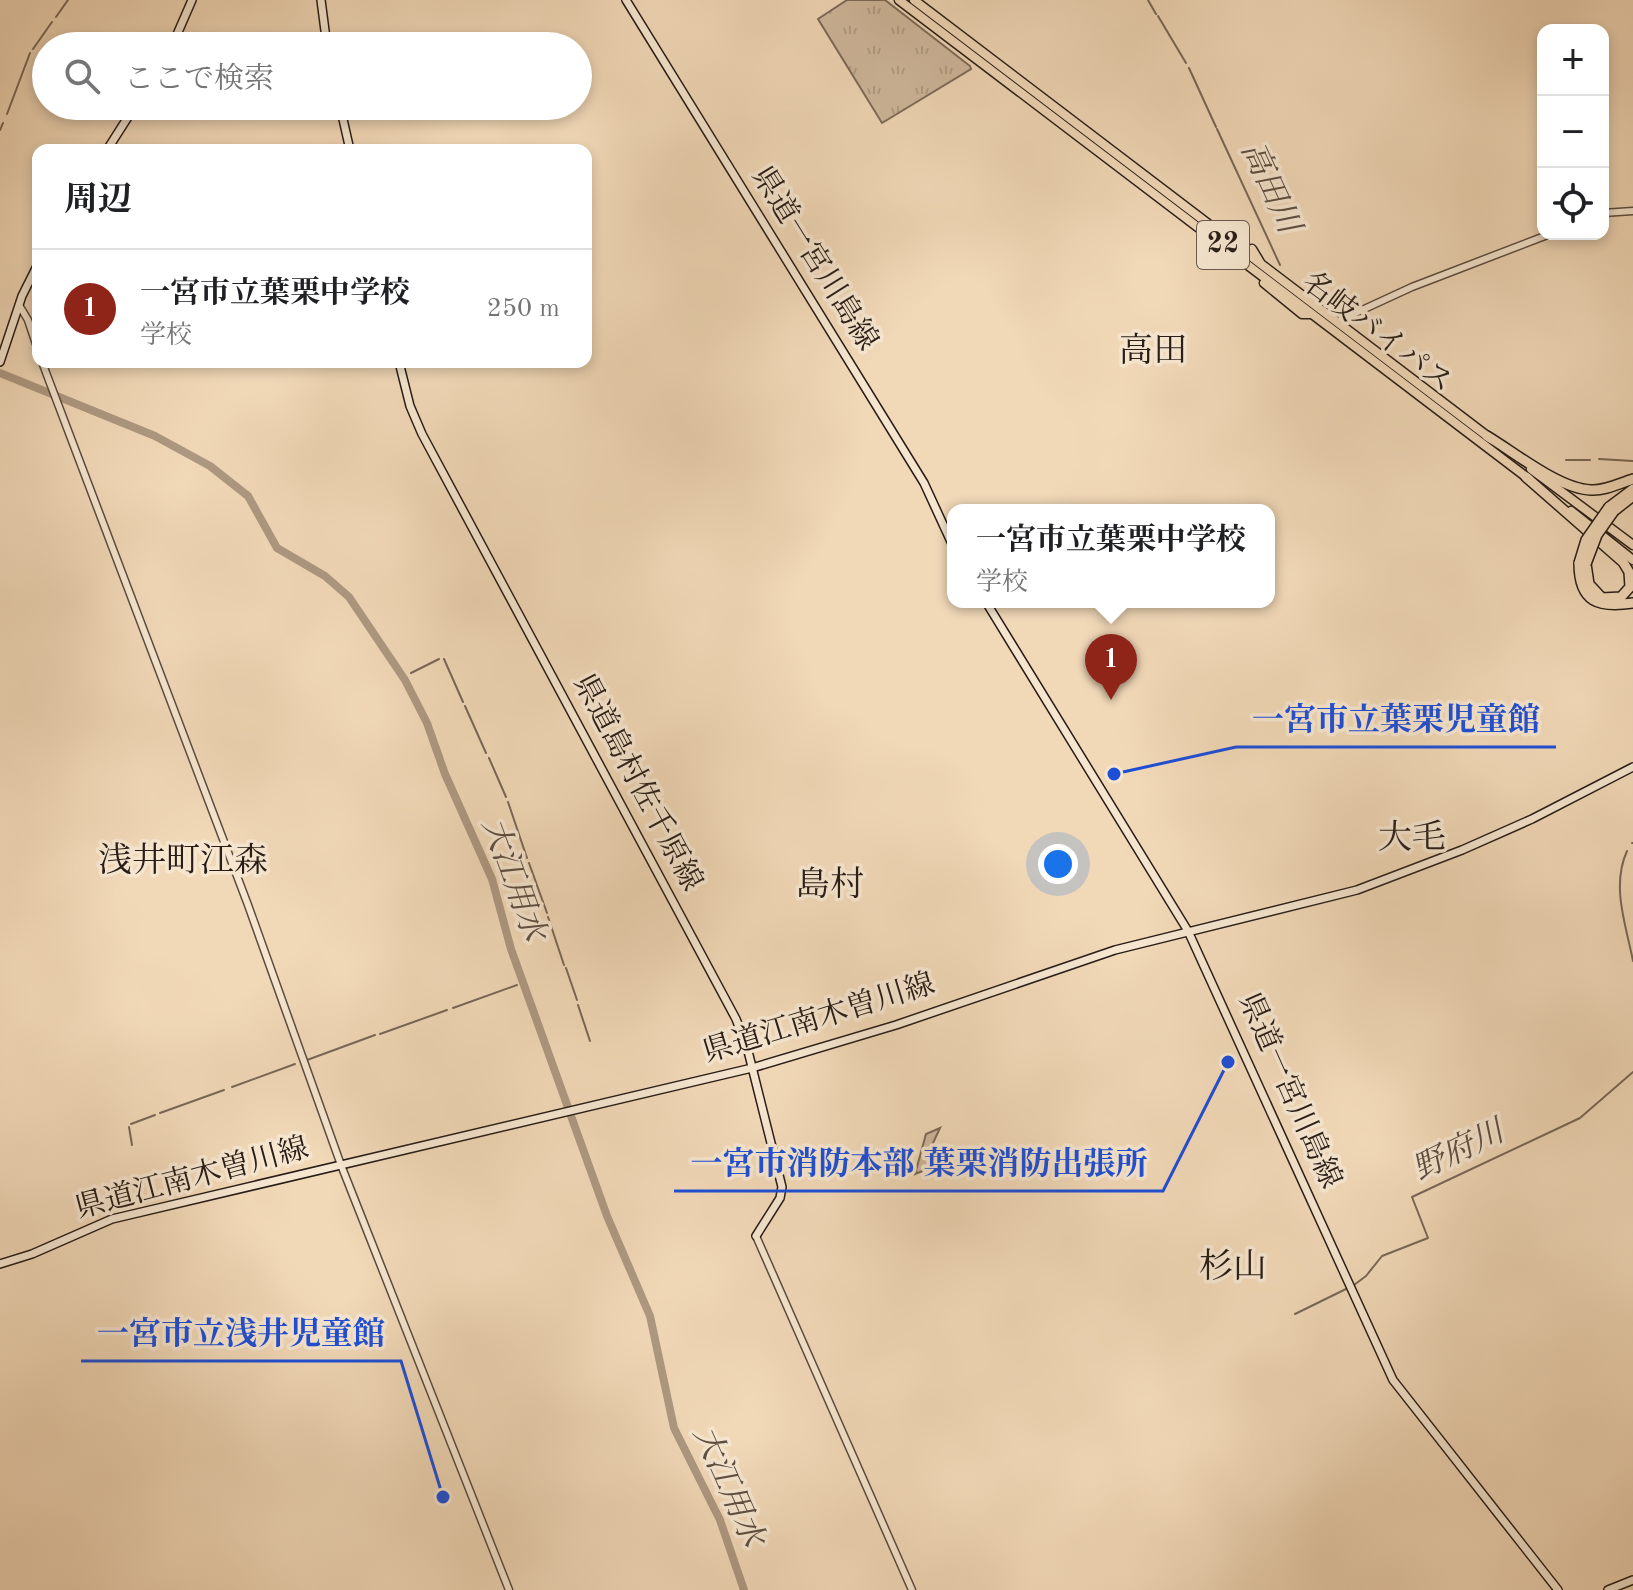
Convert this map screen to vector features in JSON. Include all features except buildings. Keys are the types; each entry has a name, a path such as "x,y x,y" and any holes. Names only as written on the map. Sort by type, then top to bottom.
{"highway":[{"name":"名岐バイパス","path":"899,0 1526,477"},
{"name":"名岐バイパス","path":"914,0 1487,436"},
{"name":"22","path":"1252,249 1261,265"},
{"name":"22","path":"1257,278 1302,314 1312,314"},
{"path":"1487,436 1550,487 1623,562 1629,572 1630,587 1621,597 1602,598 1589,584 1582,564"},
{"path":"1526,477 1550,487 1595,490 1633,479"},
{"path":"1633,489 1586,540 1582,564 1583,587 1591,599 1603,605 1633,603"},
{"path":"1612,509 1633,496"},
{"path":"1566,505 1633,545"},
{"path":"1566,505 1633,560"}],"main road":[{"path":"178,32 192,0"},
{"path":"321,0 325,32"},
{"name":"県道一宮川島線","path":"626,0 924,483 947,533"},
{"path":"111,144 126,120"},
{"path":"343,120 349,144"},
{"path":"0,362 32,277"},
{"name":"県道島村佐千原線","path":"401,368 417,424 741,1030 782,1187 780,1198 756,1236"},
{"name":"県道一宮川島線","path":"990,608 1188,931 1393,1380 1558,1590"},
{"name":"県道江南木曽川線","path":"0,1264 32,1254 112,1219 752,1068 896,1025 1104,954 1357,890 1462,850 1532,819 1633,767"},
{"path":"1608,1590 1633,1580"}],"street":[{"path":"1609,213 1633,211"},
{"path":"1335,322 1412,287 1537,239"},
{"path":"19,305 32,332"},
{"path":"44,368 248,905 341,1165 509,1590"},
{"path":"756,1236 912,1590"}],"green space":[{"path":"847,0 885,0 971,69 882,123 818,19"},
{"path":"940,1128 932,1145 942,1154 938,1165 915,1174 926,1134"}],"waterway":[{"path":"56,17 68,0"},
{"name":"高田川","path":"1148,0 1156,14"},
{"name":"高田川","path":"1158,16 1186,63"},
{"path":"45,32 52,22"},
{"path":"7,114 30,53"},
{"name":"高田川","path":"1189,68 1216,127"},
{"path":"0,130 3,123"},
{"name":"高田川","path":"1217,129 1280,265"},
{"name":"大江用水","path":"0,373 155,436 210,466 248,496 277,548 325,576 349,597 405,680 427,723 445,774 492,879 511,949 607,1216 650,1316 674,1428 720,1520 744,1590"},
{"path":"1599,459 1633,461"},
{"path":"1566,460 1590,460"},
{"path":"411,673 439,659"},
{"path":"444,659 463,702"},
{"path":"465,706 486,753"},
{"path":"489,758 506,797"},
{"path":"508,802 527,858"},
{"name":"野府川","path":"1627,851 1622,864 1620,892 1633,961"},
{"path":"529,863 547,913"},
{"path":"548,917 564,965"},
{"path":"566,968 577,1000"},
{"path":"453,1008 517,985"},
{"path":"578,1005 590,1041"},
{"path":"380,1034 447,1010"},
{"path":"307,1060 375,1035"},
{"path":"232,1087 295,1064"},
{"name":"野府川","path":"1354,1285 1382,1256 1428,1238 1412,1197 1580,1118 1633,1072"},
{"path":"160,1113 224,1090"},
{"path":"131,1124 155,1115"},
{"path":"129,1127 132,1145"},
{"name":"野府川","path":"1295,1314 1346,1289"}],"place":[{"name":"一宮市立葉栗中学校","path":"1111,700"},
{"name":"一宮市立葉栗児童館","path":"1114,774"},
{"name":"一宮市消防本部 葉栗消防出張所","path":"1228,1062"},
{"name":"一宮市立浅井児童館","path":"443,1497"}],"district":[{"name":"高田","path":"1153,352"},
{"name":"大毛","path":"1412,839"},
{"name":"浅井町江森","path":"183,862"},
{"name":"島村","path":"830,886"},
{"name":"杉山","path":"1233,1268"}]}
